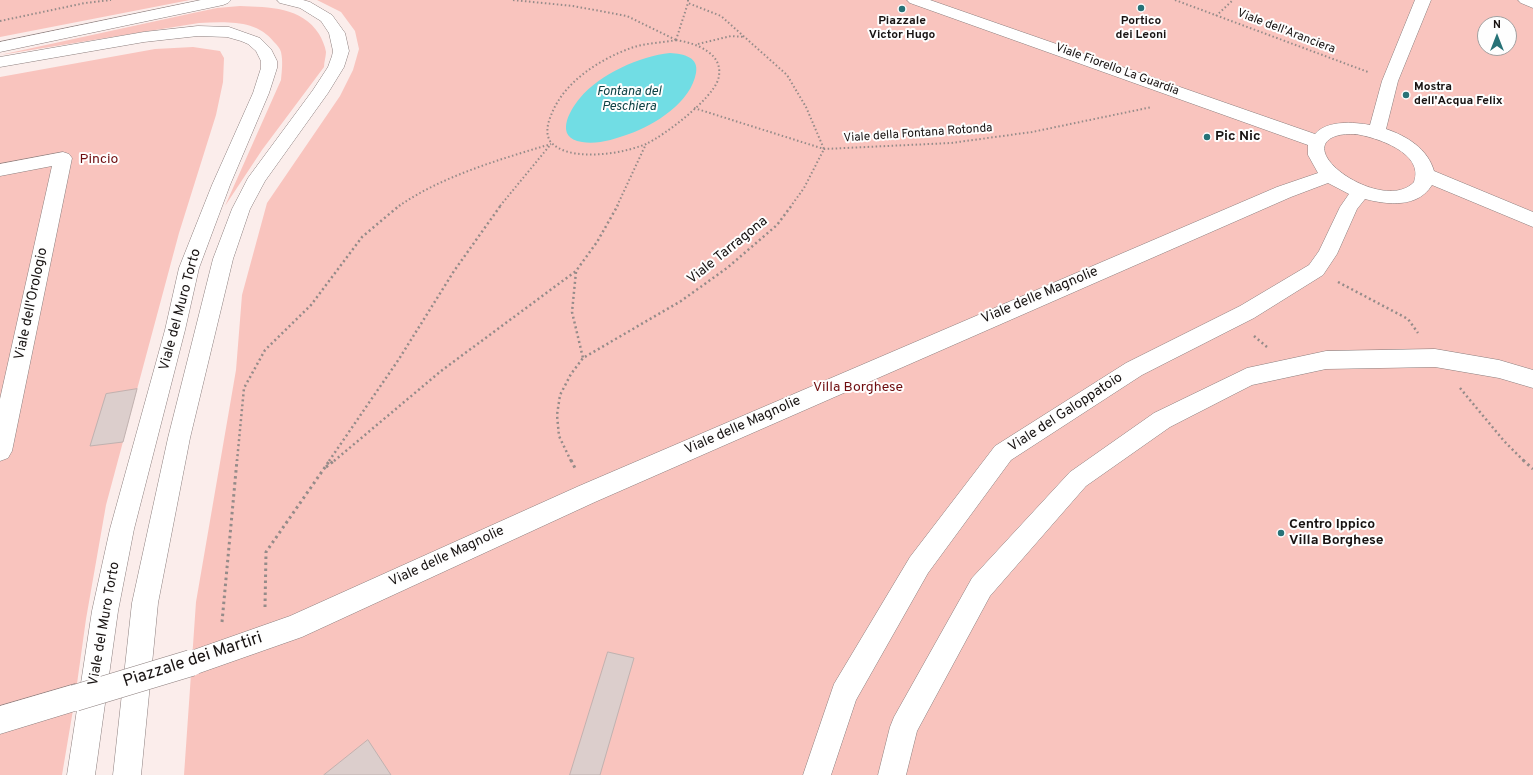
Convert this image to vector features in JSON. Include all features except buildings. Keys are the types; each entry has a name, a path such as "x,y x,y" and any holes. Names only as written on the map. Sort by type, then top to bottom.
{"street":[{"path":"0,47 223,0"},
{"name":"Viale del Muro Torto","path":"127,775 145,603 179,438 223,259 241,209 257,178 320,93 332,74 340,56 341,51 337,33 327,18 305,6 285,0"},
{"name":"Viale Fiorello La Guardia","path":"915,0 1318,142"},
{"path":"1377,132 1390,81 1423,0"},
{"path":"1526,0 1533,3"},
{"name":"Viale del Muro Torto","path":"0,62 144,37 198,31 229,32 247,38 254,41 263,49 269,61 269,68 261,93 221,185 189,268 175,330 130,493 105,611 81,775"},
{"path":"1355,128 1377,132 1397,140 1413,152 1422,164 1426,175 1425,182 1420,188 1406,196 1392,198 1360,192 1349,187 1330,174 1320,163 1316,152 1318,142 1323,136 1339,129 1355,128"},
{"name":"Viale dell'Orologio","path":"0,170 63,158 0,451"},
{"name":"Viale delle Magnolie","path":"293,628 587,494 1026,302 1277,195 1330,174"},
{"path":"1426,175 1533,220"},
{"name":"Viale del Galoppatoio","path":"817,775 844,694 919,564 1003,453 1134,370 1234,318 1316,270 1327,254 1350,207 1360,192"},
{"path":"892,775 904,727 981,587 1078,479 1162,420 1247,377 1326,360 1435,358 1498,370 1533,379"},
{"name":"Piazzale dei Martiri","path":"0,720 220,654 293,628"}],"path":[{"path":"0,21 85,3 111,0"},
{"path":"513,0 579,6 632,17 676,40 697,44 709,52 717,61 720,73 716,84 694,108 670,130 646,144 609,153 588,155 565,152 551,144 546,132 550,116 557,101 579,77 603,61 632,47 676,40"},
{"name":"Viale dell'Aranciera","path":"1175,0 1390,81"},
{"path":"1216,16 1233,0"},
{"path":"676,40 688,2 721,16 746,37 787,76 806,107 824,149"},
{"path":"697,44 730,36 746,37"},
{"name":"Viale della Fontana Rotonda","path":"694,108 824,149 951,143 1032,132 1195,98"},
{"path":"265,638 266,552 399,359 454,271 500,206 551,144"},
{"path":"220,654 224,581 244,388 265,350 311,305 362,237 400,205 435,186 485,164 551,144"},
{"path":"323,470 441,371 576,271 590,254 623,196 646,144"},
{"name":"Viale Tarragona","path":"587,494 560,436 557,415 560,395 571,374 583,358 681,300 732,263 777,225 804,188 824,149"},
{"path":"576,271 572,312 583,358"},
{"path":"1234,318 1290,367"}],"green space":[{"path":"0,0 190,0 0,37"},
{"name":"Villa Borghese","path":"317,0 1533,0 1533,775 184,775 196,602 236,370 242,295 267,203 340,96 353,70 359,49 355,31 341,12"},
{"path":"240,6 284,10 304,18 319,34 326,50 326,54 324,67 262,150 225,206 281,80 281,52 277,45 267,35 258,29 240,24 219,22 199,23 0,55 217,8"},
{"name":"Pincio","path":"193,47 220,51 224,58 223,82 216,115 179,233 106,505 86,619 62,775 0,775 0,77 155,49"}],"water":[{"name":"Fontana del Peschiera","path":"670,53 680,54 693,60 695,63 696,73 693,84 687,94 670,111 650,125 624,136 606,141 588,143 573,139 568,135 566,123 568,117 576,103 588,89 609,74 634,62"}],"place":[{"name":"Portico dei Leoni","path":"1141,8"},
{"name":"Piazzale Victor Hugo","path":"902,9"},
{"name":"Mostra dell'Acqua Felix","path":"1406,95"},
{"name":"Pic Nic","path":"1207,137"},
{"name":"Centro Ippico Villa Borghese","path":"1281,533"}]}
